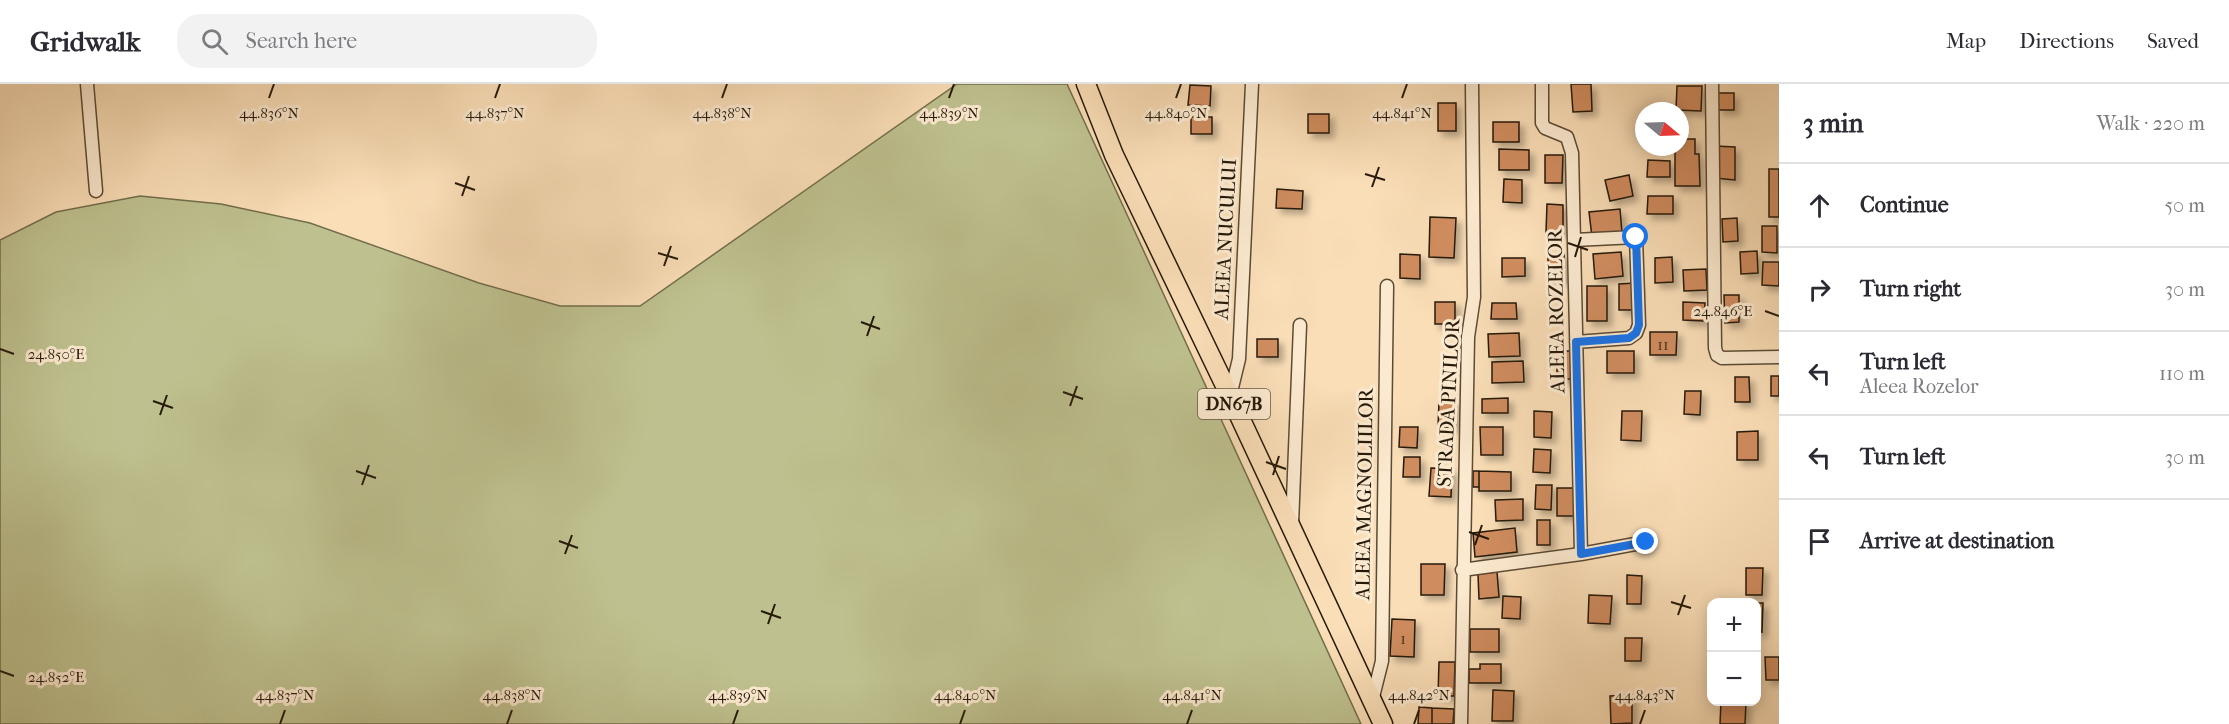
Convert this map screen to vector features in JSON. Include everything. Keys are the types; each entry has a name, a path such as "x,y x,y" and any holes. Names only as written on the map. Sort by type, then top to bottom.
{"main road":[{"name":"DN67B","path":"1086,84 1114,155 1230,396 1383,724"}],"street":[{"path":"87,84 96,191"},
{"name":"ALEEA NUCULUI","path":"1230,396 1239,359 1252,84"},
{"name":"STRADA PINILOR","path":"1461,724 1468,337 1474,297 1473,84"},
{"name":"ALEEA ROZELOR","path":"1542,84 1542,123 1545,128 1561,133 1570,140 1581,554"},
{"path":"1712,84 1715,348 1717,354 1722,358 1779,357"},
{"path":"1574,240 1636,237 1639,325 1636,333 1629,338 1576,342"},
{"name":"ALEEA MAGNOLIILOR","path":"1372,701 1382,661 1387,285"},
{"path":"1292,528 1300,325"},
{"path":"1462,570 1581,554 1646,542"}],"green space":[{"path":"957,84 1067,84 1361,724 0,724 0,240 56,212 140,196 221,204 310,223 479,283 560,306 640,306"}],"building":[{"path":"1571,84 1591,84 1592,111 1573,112"},
{"path":"1190,85 1211,86 1210,106 1188,105"},
{"path":"1677,86 1702,86 1701,111 1689,111 1689,102 1676,102"},
{"path":"1718,93 1734,93 1734,110 1718,110"},
{"path":"1438,103 1456,103 1456,131 1438,131"},
{"path":"1308,114 1329,114 1329,133 1308,133"},
{"path":"1191,117 1212,117 1212,134 1191,134"},
{"path":"1493,122 1519,122 1519,142 1493,142"},
{"path":"1689,139 1695,139 1695,154 1699,154 1700,186 1675,186 1675,156 1689,156"},
{"path":"1715,146 1735,147 1735,180 1715,178"},
{"path":"1499,149 1529,150 1529,170 1499,170"},
{"path":"1545,155 1563,155 1562,183 1545,183"},
{"path":"1648,160 1670,161 1670,177 1647,177"},
{"path":"1769,169 1779,169 1779,217 1769,217"},
{"path":"1629,175 1633,196 1610,201 1605,180"},
{"path":"1504,179 1522,180 1522,203 1503,202"},
{"path":"1277,189 1303,191 1302,209 1276,208"},
{"path":"1648,196 1673,196 1673,214 1647,214"},
{"path":"1547,204 1563,205 1563,232 1546,232"},
{"path":"1620,209 1622,233 1592,237 1589,212"},
{"path":"1430,217 1456,218 1454,258 1429,257"},
{"path":"1737,218 1738,241 1723,242 1722,219"},
{"path":"1762,226 1777,226 1777,253 1762,252"},
{"path":"1757,251 1758,273 1741,274 1740,252"},
{"path":"1621,252 1623,276 1595,279 1593,254"},
{"path":"1400,254 1420,255 1420,279 1400,278"},
{"path":"1548,254 1564,254 1564,280 1548,280"},
{"path":"1672,257 1673,282 1655,283 1655,258"},
{"path":"1502,258 1525,258 1525,276 1502,277"},
{"path":"1763,262 1779,262 1779,286 1762,285"},
{"path":"1706,269 1707,290 1684,291 1683,270"},
{"path":"1635,283 1635,310 1619,310 1619,284"},
{"path":"1587,286 1607,286 1607,321 1587,321"},
{"path":"1724,295 1739,295 1739,322 1725,323"},
{"path":"1435,302 1455,302 1455,324 1435,324"},
{"path":"1683,302 1705,303 1704,321 1683,320"},
{"path":"1492,303 1516,303 1517,319 1491,319"},
{"path":"1650,332 1677,332 1676,355 1650,355"},
{"path":"1519,333 1520,356 1489,357 1488,334"},
{"path":"1257,339 1278,339 1278,357 1257,357"},
{"path":"1557,351 1574,351 1574,379 1557,379"},
{"path":"1607,351 1634,351 1634,373 1607,373"},
{"path":"1523,361 1524,382 1492,383 1492,362"},
{"path":"1771,376 1779,376 1779,396 1771,396"},
{"path":"1735,377 1749,377 1750,402 1735,402"},
{"path":"1685,391 1701,391 1700,415 1684,414"},
{"path":"1508,398 1508,413 1482,413 1482,399"},
{"path":"1439,402 1455,402 1454,428 1438,427"},
{"path":"1534,411 1552,412 1551,438 1534,437"},
{"path":"1622,411 1642,411 1641,441 1621,440"},
{"path":"1400,427 1418,427 1417,448 1399,447"},
{"path":"1480,427 1503,427 1503,455 1481,455"},
{"path":"1758,431 1758,460 1737,460 1737,432"},
{"path":"1534,449 1551,450 1550,473 1533,472"},
{"path":"1404,457 1420,457 1420,477 1403,477"},
{"path":"1431,468 1452,469 1451,497 1429,496"},
{"path":"1473,471 1479,471 1479,487 1473,487"},
{"path":"1479,471 1511,472 1511,491 1479,491"},
{"path":"1536,485 1552,485 1551,510 1535,509"},
{"path":"1557,488 1576,488 1576,516 1557,516"},
{"path":"1523,499 1523,520 1496,521 1495,500"},
{"path":"1537,520 1550,520 1550,545 1537,545"},
{"path":"1515,528 1517,552 1475,557 1473,533"},
{"path":"1421,564 1445,564 1444,595 1421,595"},
{"path":"1746,568 1763,568 1762,595 1746,595"},
{"path":"1497,572 1499,597 1479,599 1478,574"},
{"path":"1627,575 1642,576 1641,604 1627,604"},
{"path":"1589,595 1612,596 1610,624 1588,623"},
{"path":"1503,596 1521,597 1520,619 1502,618"},
{"path":"1761,603 1763,603 1762,632"},
{"path":"1392,619 1415,620 1414,657 1390,656"},
{"path":"1470,629 1499,629 1499,652 1470,652"},
{"path":"1625,638 1642,638 1641,661 1625,661"},
{"path":"1765,657 1779,657 1779,680 1766,680"},
{"path":"1439,662 1455,662 1454,696 1438,696"},
{"path":"1480,664 1501,664 1501,683 1469,683 1469,669 1480,669"},
{"path":"1493,690 1514,691 1513,721 1492,721"},
{"path":"1632,695 1632,723 1611,724 1610,696"},
{"path":"1721,706 1746,706 1745,724 1720,724"},
{"path":"1419,707 1432,708 1432,724 1418,724"},
{"path":"1432,708 1454,709 1453,724 1432,724"}],"route":[{"path":"1636,237 1639,325 1636,333 1629,338 1576,342 1581,554 1646,542"}]}
